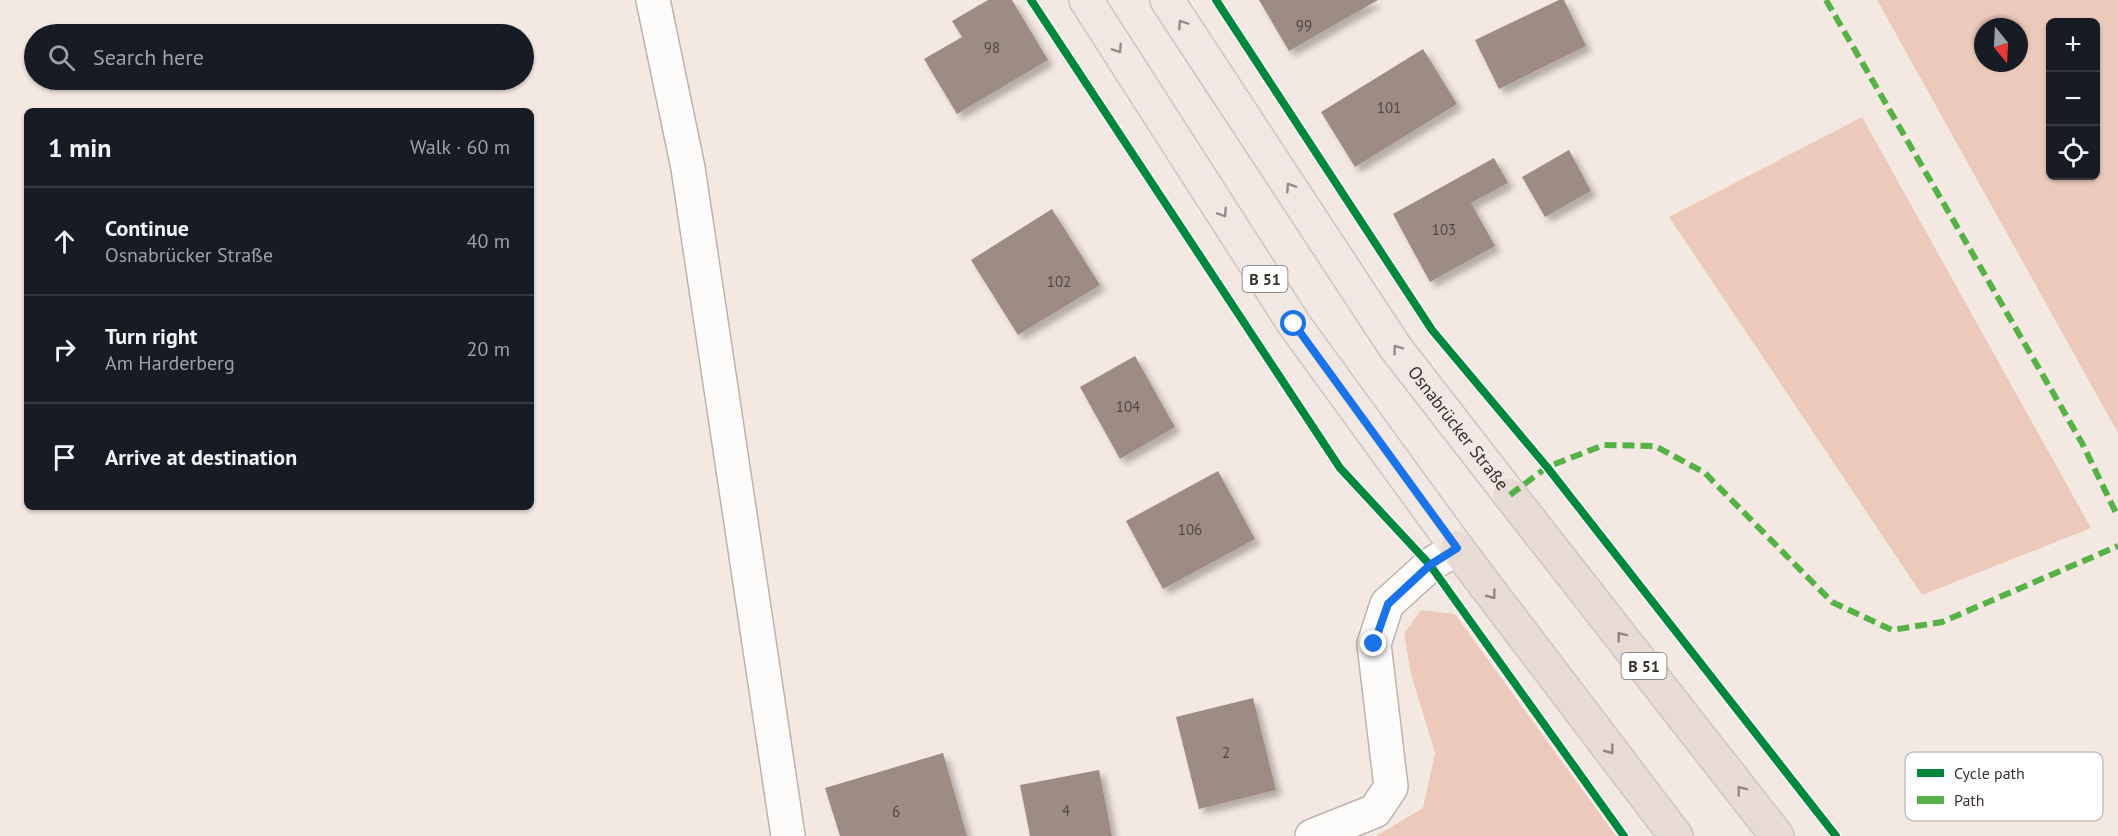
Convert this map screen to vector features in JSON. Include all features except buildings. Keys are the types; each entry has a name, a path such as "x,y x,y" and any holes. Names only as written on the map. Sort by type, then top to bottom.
{"highway":[{"name":"Osnabrücker Straße","path":"1510,495 1777,836"},
{"name":"B 51","path":"1457,548 1676,836"}],"main road":[{"name":"B 51","path":"1086,0 1294,324 1457,548"},
{"name":"Osnabrücker Straße","path":"1167,0 1395,346 1510,495"}],"street":[{"path":"653,0 688,168 788,836"},
{"path":"1312,836 1375,811 1391,787 1374,644 1388,604 1430,565 1457,548"}],"shaded area":[{"path":"1877,0 2118,0 2118,433"},
{"path":"1862,117 2091,528 1922,595 1669,217"},
{"path":"1421,610 1455,614 1616,836 1376,836 1423,808 1435,753 1411,674 1404,634"}],"marked path":[{"path":"1826,0 2082,443 2118,517"},
{"path":"1510,495 1547,467 1604,445 1655,446 1705,473 1832,602 1892,630 1942,622 2118,546"}],"cycle path":[{"path":"1031,0 1340,468 1430,565 1624,836"},
{"path":"1216,0 1432,330 1547,467 1836,836"}],"route":[{"path":"1294,324 1457,548 1430,565 1388,604 1374,644"}]}
